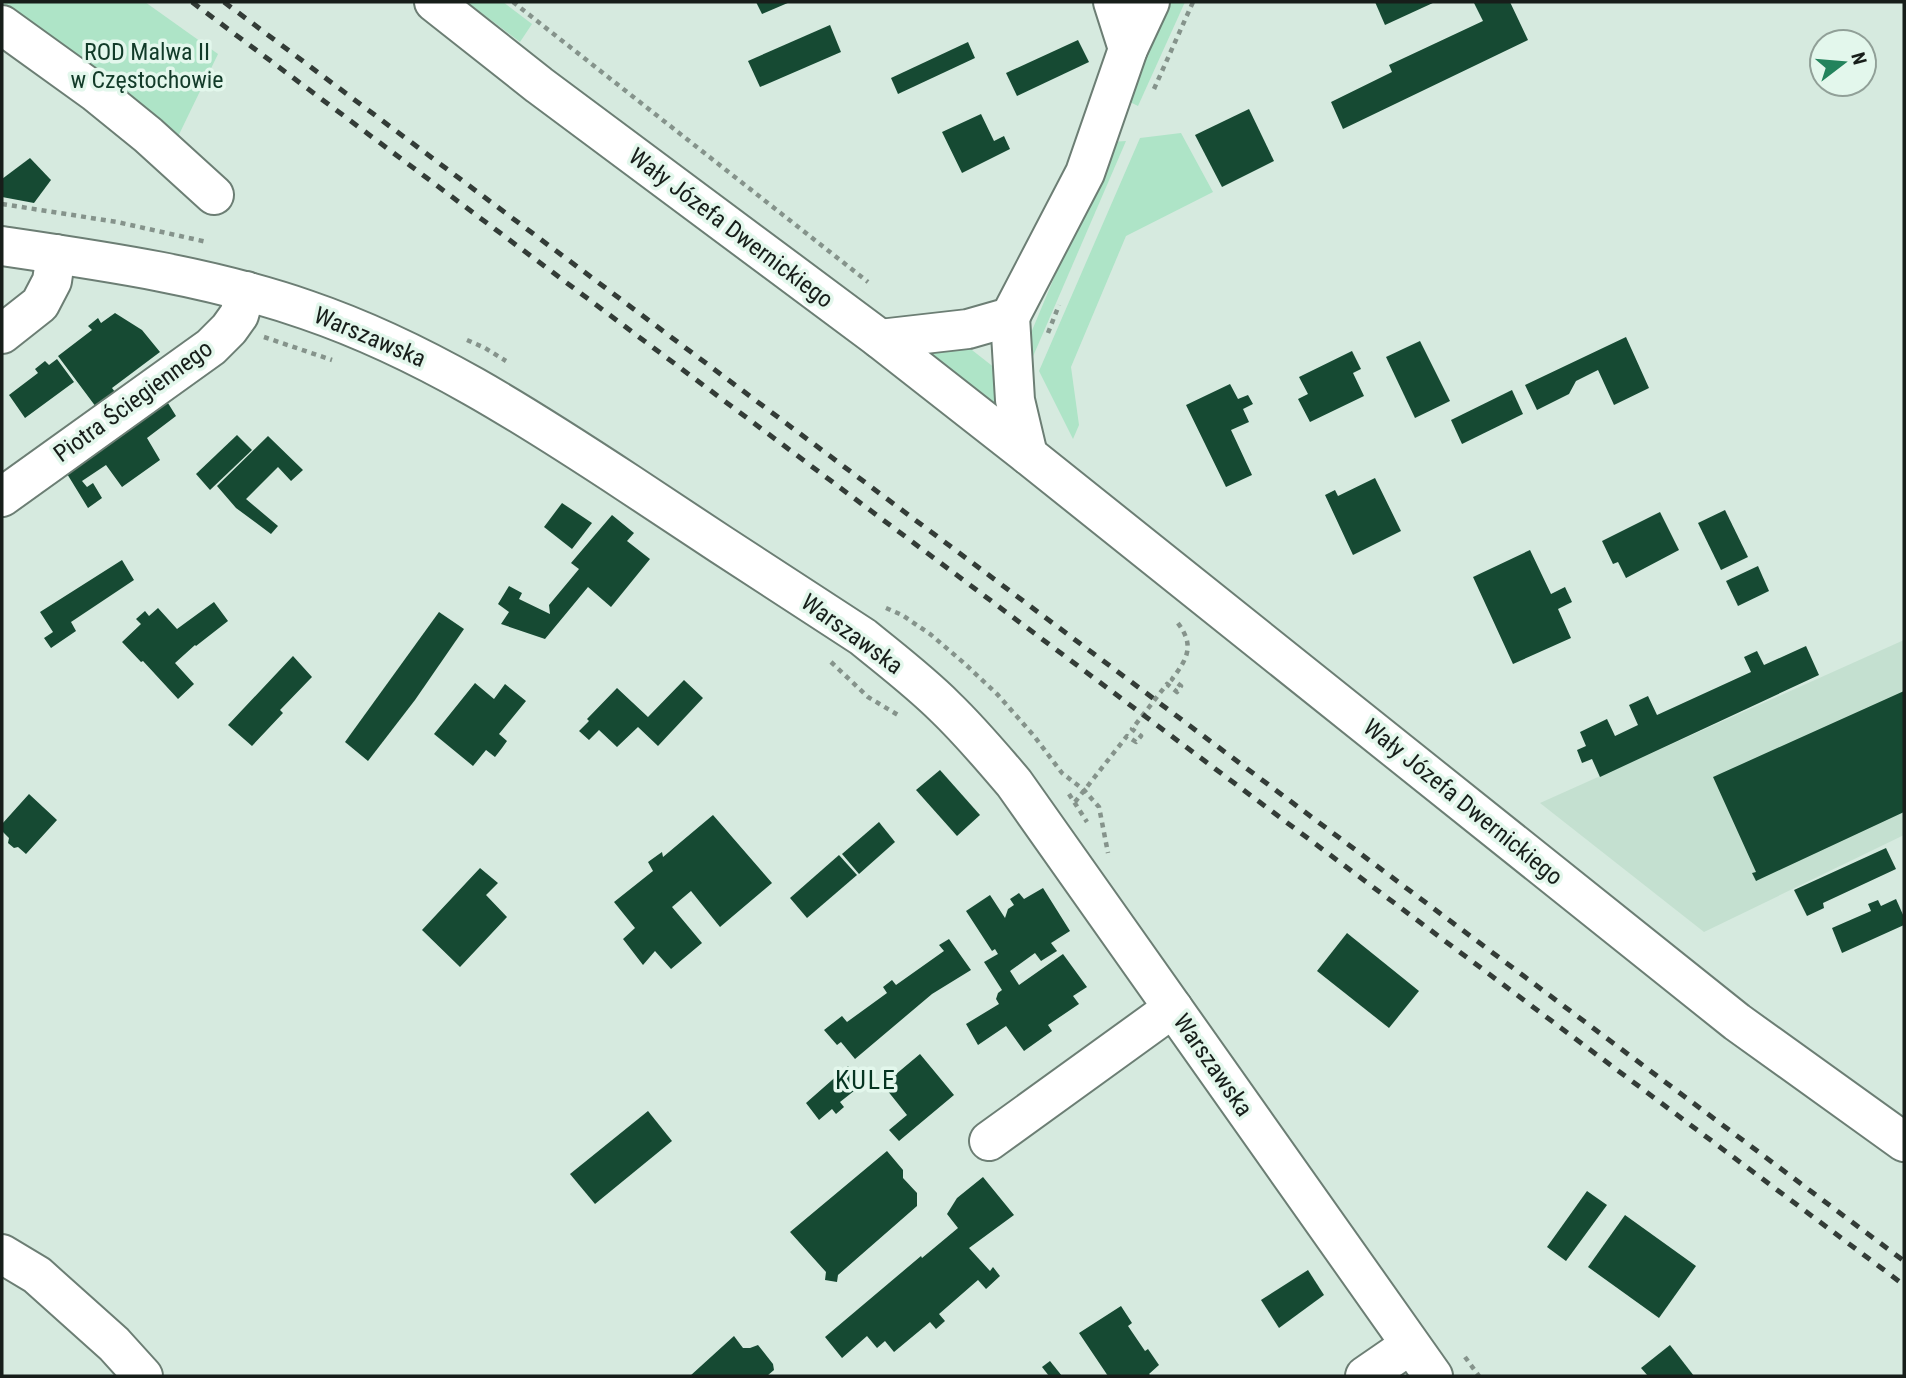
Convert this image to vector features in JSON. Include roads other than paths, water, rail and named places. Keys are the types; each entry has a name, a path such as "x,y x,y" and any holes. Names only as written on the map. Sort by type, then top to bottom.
{"street":[{"name":"Wały Józefa Dwernickiego","path":"434,2 550,93 880,339 1737,1022 1904,1142"},
{"path":"1113,2 1128,49"},
{"path":"1028,455 1015,400 1010,317 1084,173 1128,49 1150,2"},
{"path":"2,25 95,92 148,135 214,195"},
{"name":"Warszawska","path":"2,246 162,272 246,291 308,310 388,341 467,382 563,440 863,637 944,706 981,743 1014,783 1410,1345 1448,1365"},
{"path":"2,334 40,304 52,281 56,254"},
{"name":"Piotra Ściegiennego","path":"2,496 211,347 239,315 246,291"},
{"path":"880,339 968,329 1010,317"},
{"path":"989,1141 1173,1008"},
{"path":"2,1254 37,1275 114,1344 143,1376"},
{"path":"1365,1376 1410,1345"}],"railway":[{"path":"192,2 1904,1285"},
{"path":"224,2 1904,1261"}],"district":[{"name":"KULE","path":"866,1080"}],"park label":[{"name":"ROD Malwa II w Częstochowie","path":"147,66"}]}
